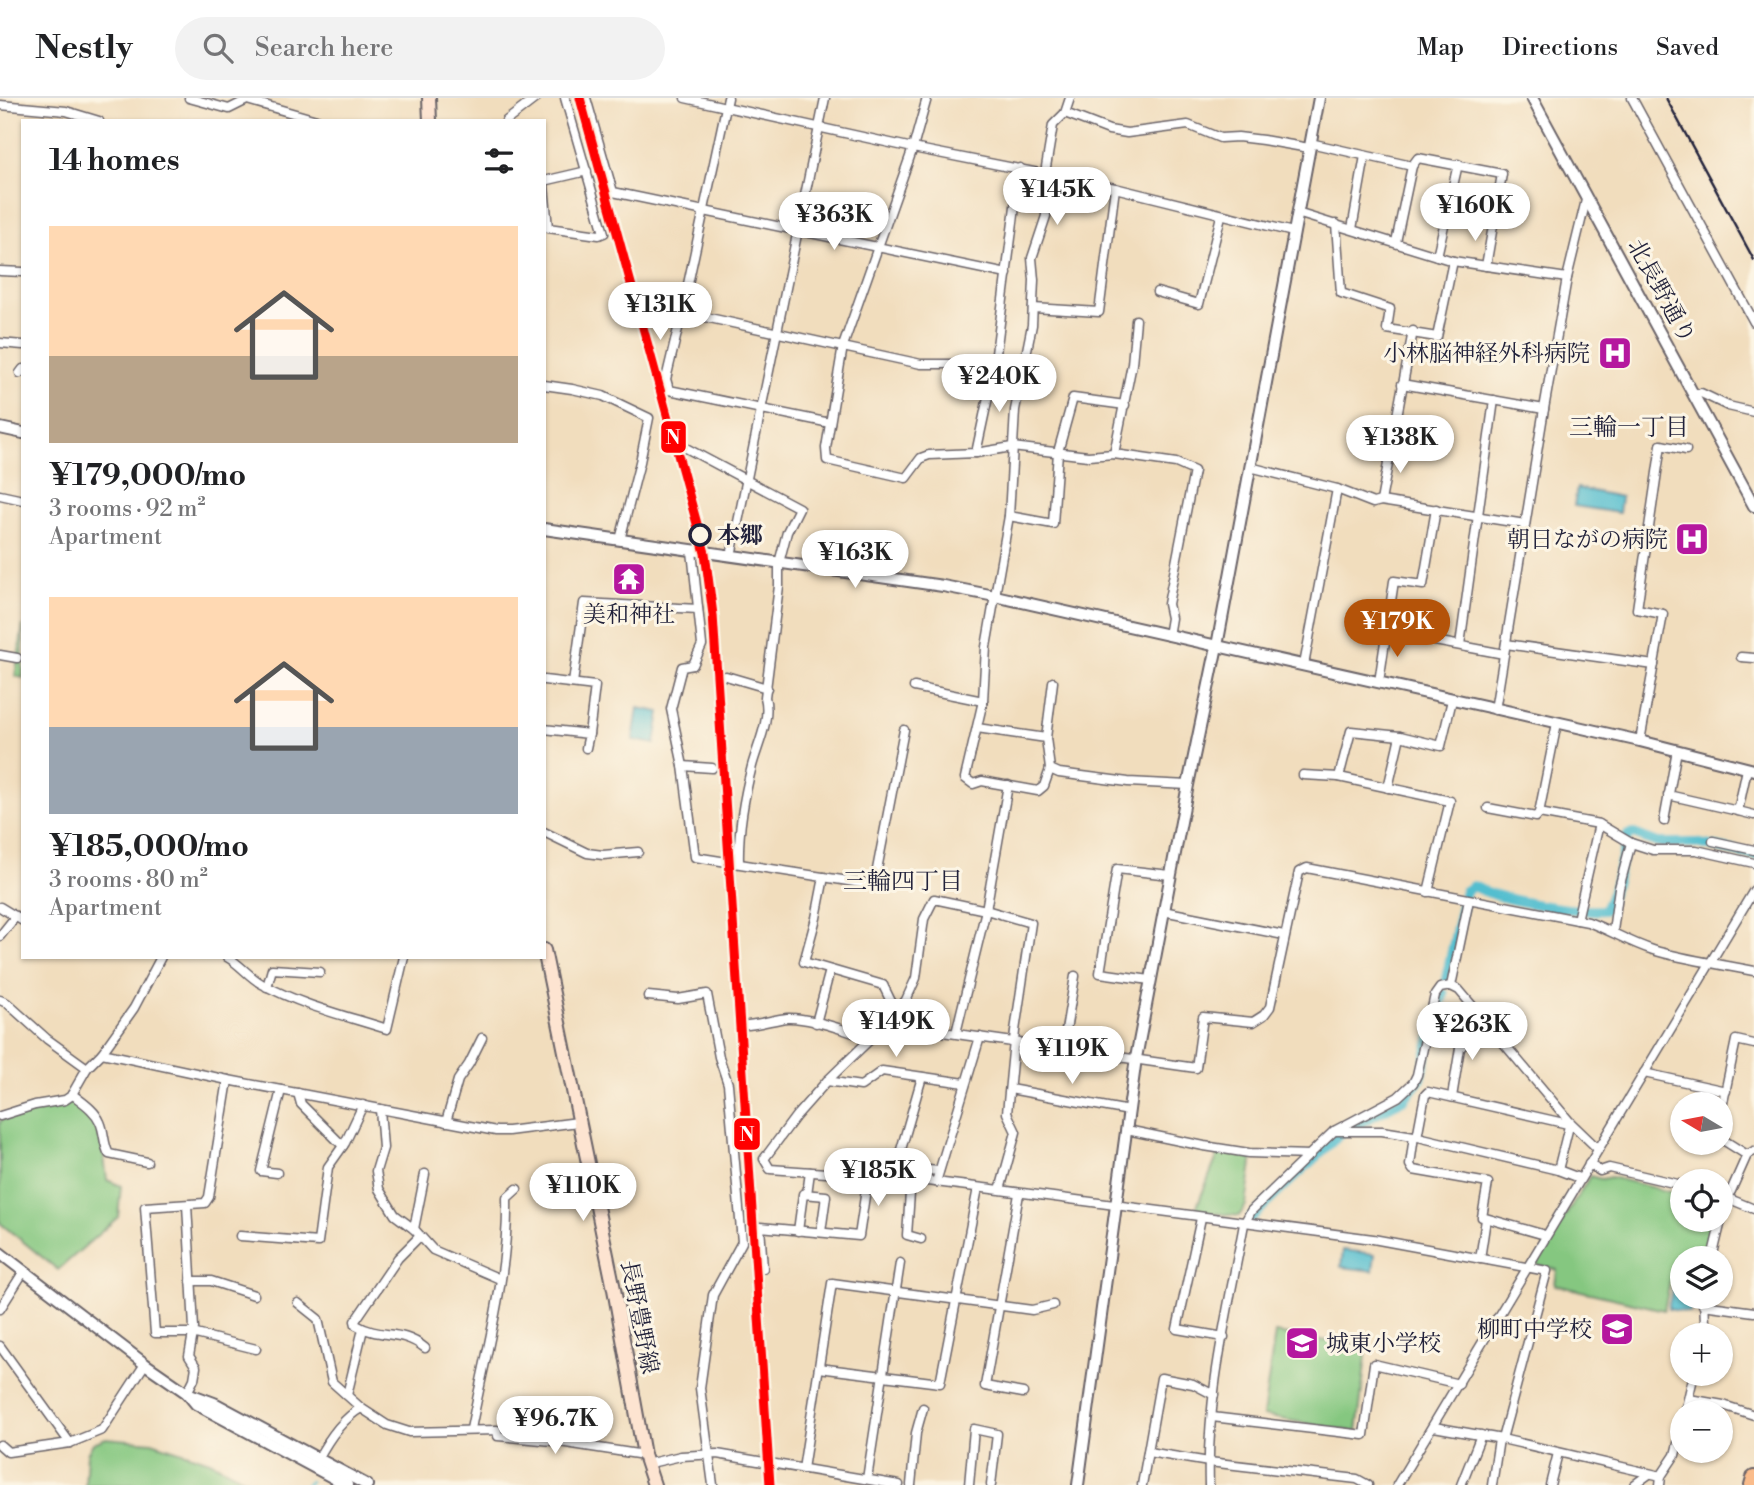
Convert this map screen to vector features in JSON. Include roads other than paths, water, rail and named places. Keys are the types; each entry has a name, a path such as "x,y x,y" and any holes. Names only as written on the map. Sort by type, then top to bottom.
{"highway":[{"path":"1752,1485 1754,1478"}],"main road":[{"path":"429,98 430,119"},
{"name":"長野豊野線","path":"546,959 614,1289 645,1459 654,1485"}],"street":[{"path":"189,98 229,109 247,100 313,119"},
{"path":"509,119 536,98"},
{"path":"546,206 548,228 599,235 604,233 565,98"},
{"path":"586,98 613,192 1007,274"},
{"path":"685,98 727,102 819,127 1115,188 1293,232"},
{"path":"730,556 825,98"},
{"path":"927,98 913,148 843,346 826,449 827,460 906,478 921,458 929,455 976,453 1012,447 1088,456 1114,454 1176,463 1194,471 1168,604 1171,618 1168,635"},
{"path":"1053,682 1046,738 1050,769 1044,786 1038,790 982,781 973,784 965,778 983,701 986,647 1009,516 1012,447 1021,376 1032,325 1032,258 1046,216 1045,173 1053,125 1065,113 1070,98"},
{"path":"1078,1485 1136,1058 1217,646 1319,98"},
{"name":"北長野通り","path":"1532,98 1754,506"},
{"path":"1632,98 1754,323"},
{"path":"0,105 38,102 92,119"},
{"path":"727,102 666,379 669,390 830,424"},
{"path":"1065,113 1109,130 1127,133 1188,125 1220,138 1238,137 1309,146 1412,166"},
{"path":"1352,229 1365,156"},
{"path":"1396,242 1412,166 1418,158 1502,174 1486,266"},
{"path":"1437,256 1458,164"},
{"path":"976,453 994,369 1020,168"},
{"path":"546,182 587,171"},
{"path":"1033,308 1099,312 1115,188"},
{"path":"1496,710 1567,278 1586,200"},
{"path":"1297,213 1454,261 1567,278"},
{"path":"1157,292 1199,304 1221,216"},
{"path":"1336,224 1341,293 1390,309 1387,329 1413,331 1437,337 1454,261"},
{"path":"0,271 21,272"},
{"path":"682,312 921,364 964,364 1021,376"},
{"path":"1114,454 1132,364 1136,320"},
{"path":"1381,501 1413,331"},
{"path":"0,343 21,345"},
{"path":"1402,384 1544,409"},
{"path":"546,385 603,396 649,418 620,540"},
{"path":"1695,395 1701,393 1728,406 1754,412"},
{"path":"1009,516 1053,524 1058,452 1073,398 1125,405"},
{"path":"1460,645 1494,400"},
{"path":"0,428 21,433"},
{"path":"1640,741 1663,614 1637,610 1661,446 1686,450"},
{"path":"686,448 799,508 787,532 779,563 778,594 765,697 769,709 751,768 738,841 739,863"},
{"path":"1250,467 1337,489 1373,503 1381,501 1525,524"},
{"path":"1304,665 1337,489"},
{"path":"0,495 21,500"},
{"path":"1379,682 1394,581 1423,585 1436,509"},
{"path":"546,529 943,586 995,596 1640,741 1751,769 1738,811"},
{"path":"692,551 702,645 693,665 682,667 671,709 683,766 695,857 874,885 904,730"},
{"path":"573,682 584,603 698,610"},
{"path":"1387,632 1504,654"},
{"path":"1506,644 1654,665"},
{"path":"0,655 17,659"},
{"path":"1741,657 1754,658"},
{"path":"726,676 766,688"},
{"path":"546,680 595,686 586,748"},
{"path":"914,687 983,701"},
{"path":"1339,777 1351,731 1400,736 1441,747 1452,700"},
{"path":"1488,808 1536,817 1557,723"},
{"path":"977,727 1046,738"},
{"path":"546,729 589,734"},
{"path":"1388,788 1400,736"},
{"path":"1664,821 1677,750"},
{"path":"683,766 712,768"},
{"path":"1050,769 1059,773 1128,782 1188,785"},
{"path":"1303,775 1339,777 1450,801 1428,892"},
{"path":"956,1033 986,910 1008,785"},
{"path":"1668,795 1754,815"},
{"path":"1539,813 1599,824 1628,841 1653,850 1696,850 1754,863"},
{"path":"1578,913 1599,824"},
{"path":"546,833 587,853 603,855 638,852"},
{"path":"1612,931 1628,841"},
{"path":"1713,841 1754,850"},
{"path":"1150,980 1100,973 1114,882 1117,869 1170,875"},
{"path":"886,1024 1196,1068 1203,1017 1254,1022 1270,1007 1299,872 1307,869 1466,900 1578,913 1588,922 1612,931 1628,941 1655,950 1754,971"},
{"path":"824,877 803,962 883,985 896,1012"},
{"path":"1397,1485 1754,890"},
{"path":"1000,1190 1016,1132 1007,1113 1015,1031 1031,923 934,899 924,919 916,978 906,1000 796,1116 764,1159 770,1169 868,1175 1000,1190 1373,1239 1547,1271 1501,1439 1492,1485"},
{"path":"1451,986 1466,900"},
{"path":"0,907 19,918 0,936"},
{"path":"1163,911 1284,935"},
{"path":"0,1116 35,1105 65,1100 72,1094 87,1068 102,1053 134,1008 160,959"},
{"path":"230,959 267,987 303,1005 387,1029 404,959"},
{"path":"267,987 272,969 320,972"},
{"path":"816,1023 830,970"},
{"path":"1063,1048 1075,976"},
{"path":"1209,1485 1214,1395 1244,1224 1251,1211 1310,1155 1340,1131 1398,1097 1413,1083 1440,988 1451,986 1459,990 1569,1123 1598,1149"},
{"path":"648,996 678,999 707,994 719,1057 728,1084 742,1242 713,1295 700,1388 713,1485"},
{"path":"0,1000 87,1068"},
{"path":"748,1025 772,1023 786,1018 816,1023 870,1040"},
{"path":"1452,1097 1460,1048 1486,1024"},
{"path":"936,1182 979,1037"},
{"path":"446,1122 458,1080 482,1038"},
{"path":"1644,1073 1726,1091 1736,1040 1754,1044"},
{"path":"102,1053 446,1122 508,1131 578,1122"},
{"path":"827,1081 861,1086 882,1071 965,1083"},
{"path":"922,1077 896,1167 939,1171"},
{"path":"228,1080 209,1197 205,1203 145,1207 155,1333 192,1333 256,1349"},
{"path":"1010,1088 1129,1111"},
{"path":"276,1173 261,1171 281,1090"},
{"path":"1545,1235 1482,1217 1488,1184 1413,1170 1410,1164 1424,1095 1429,1092 1569,1123"},
{"path":"298,1093 301,1104 343,1146"},
{"path":"72,1094 89,1107 100,1122 105,1148 109,1154 147,1162"},
{"path":"240,1236 317,1241 328,1167 343,1146 363,1105"},
{"path":"380,1109 383,1148 376,1171 379,1189 395,1215 417,1232 433,1250 500,1279"},
{"path":"1559,1170 1569,1123"},
{"path":"1126,1130 1249,1153 1310,1155"},
{"path":"1340,1131 1382,1131 1415,1137 1559,1170 1579,1178"},
{"path":"1733,1144 1751,1153 1733,1180"},
{"path":"1589,1164 1600,1171 1609,1168 1670,1182"},
{"path":"807,1194 810,1172"},
{"path":"425,1174 417,1232 355,1321 356,1325 363,1329 406,1336 425,1348"},
{"path":"763,1268 760,1227 859,1236 868,1175"},
{"path":"911,1179 907,1235 921,1239"},
{"path":"818,1368 940,1383 978,1188"},
{"path":"471,1429 500,1279 508,1227 507,1198 517,1189"},
{"path":"798,1231 803,1194 807,1194 825,1196 821,1232"},
{"path":"1019,1194 985,1386 1023,1393"},
{"path":"1733,1200 1754,1209"},
{"path":"187,1205 194,1328 189,1356 197,1367 187,1393"},
{"path":"1200,1218 1177,1329 1224,1337"},
{"path":"1480,1259 1486,1219"},
{"path":"0,1253 187,1393 214,1403 367,1485"},
{"path":"867,1479 900,1263"},
{"path":"0,1309 24,1271"},
{"path":"191,1281 211,1281 254,1295"},
{"path":"803,1469 832,1283 1032,1310 1053,1305"},
{"path":"298,1303 318,1319 332,1382 361,1408 387,1425 409,1432 498,1430 498,1436 553,1441 645,1459 709,1454 900,1485"},
{"path":"1733,1307 1754,1312"},
{"path":"347,1395 363,1329"},
{"path":"0,1346 70,1443"},
{"path":"0,1446 8,1452 70,1443 103,1430 145,1364"},
{"path":"1212,1418 1364,1435 1374,1364 1459,1384"},
{"path":"1142,1485 1161,1378 1193,1384 1214,1395"},
{"path":"1692,1386 1689,1399 1723,1405 1754,1415"},
{"path":"187,1393 196,1404 346,1485"},
{"path":"318,1459 326,1444 351,1413 361,1408"},
{"path":"911,1485 916,1433 923,1408"},
{"path":"1434,1427 1501,1439 1649,1474 1660,1480 1670,1463"},
{"path":"969,1485 974,1429 997,1434 991,1485"},
{"path":"1461,1485 1481,1435"},
{"path":"1147,1452 1357,1479 1368,1485"},
{"path":"1550,1485 1558,1453"},
{"path":"829,1485 831,1474"},
{"path":"1634,1485 1649,1474"}],"water":[{"path":"1577,488 1621,497 1619,513 1574,506"},
{"path":"638,708 660,712 655,744 633,740"},
{"path":"1343,1250 1375,1254 1373,1271 1341,1267"},
{"path":"1670,1300 1670,1309 1691,1309 1690,1313 1668,1309"}],"waterway":[{"path":"1446,979 1465,891 1473,886 1537,904 1604,910 1614,886 1628,835 1634,834 1658,843 1695,843 1754,855"},
{"path":"1251,1218 1340,1134 1404,1099 1421,1079 1436,1015 1444,994"},
{"path":"306,1485 310,1481"}],"railway":[{"path":"1666,98 1754,260"}],"place":[{"name":"小林脳神経外科病院","path":"1615,353"},
{"name":"本郷","path":"700,535"},
{"name":"朝日ながの病院","path":"1692,539"},
{"name":"美和神社","path":"629,579"},
{"name":"柳町中学校","path":"1617,1329"},
{"name":"城東小学校","path":"1302,1343"}],"district":[{"name":"三輪一丁目","path":"1629,427"},
{"name":"三輪四丁目","path":"903,881"}]}
